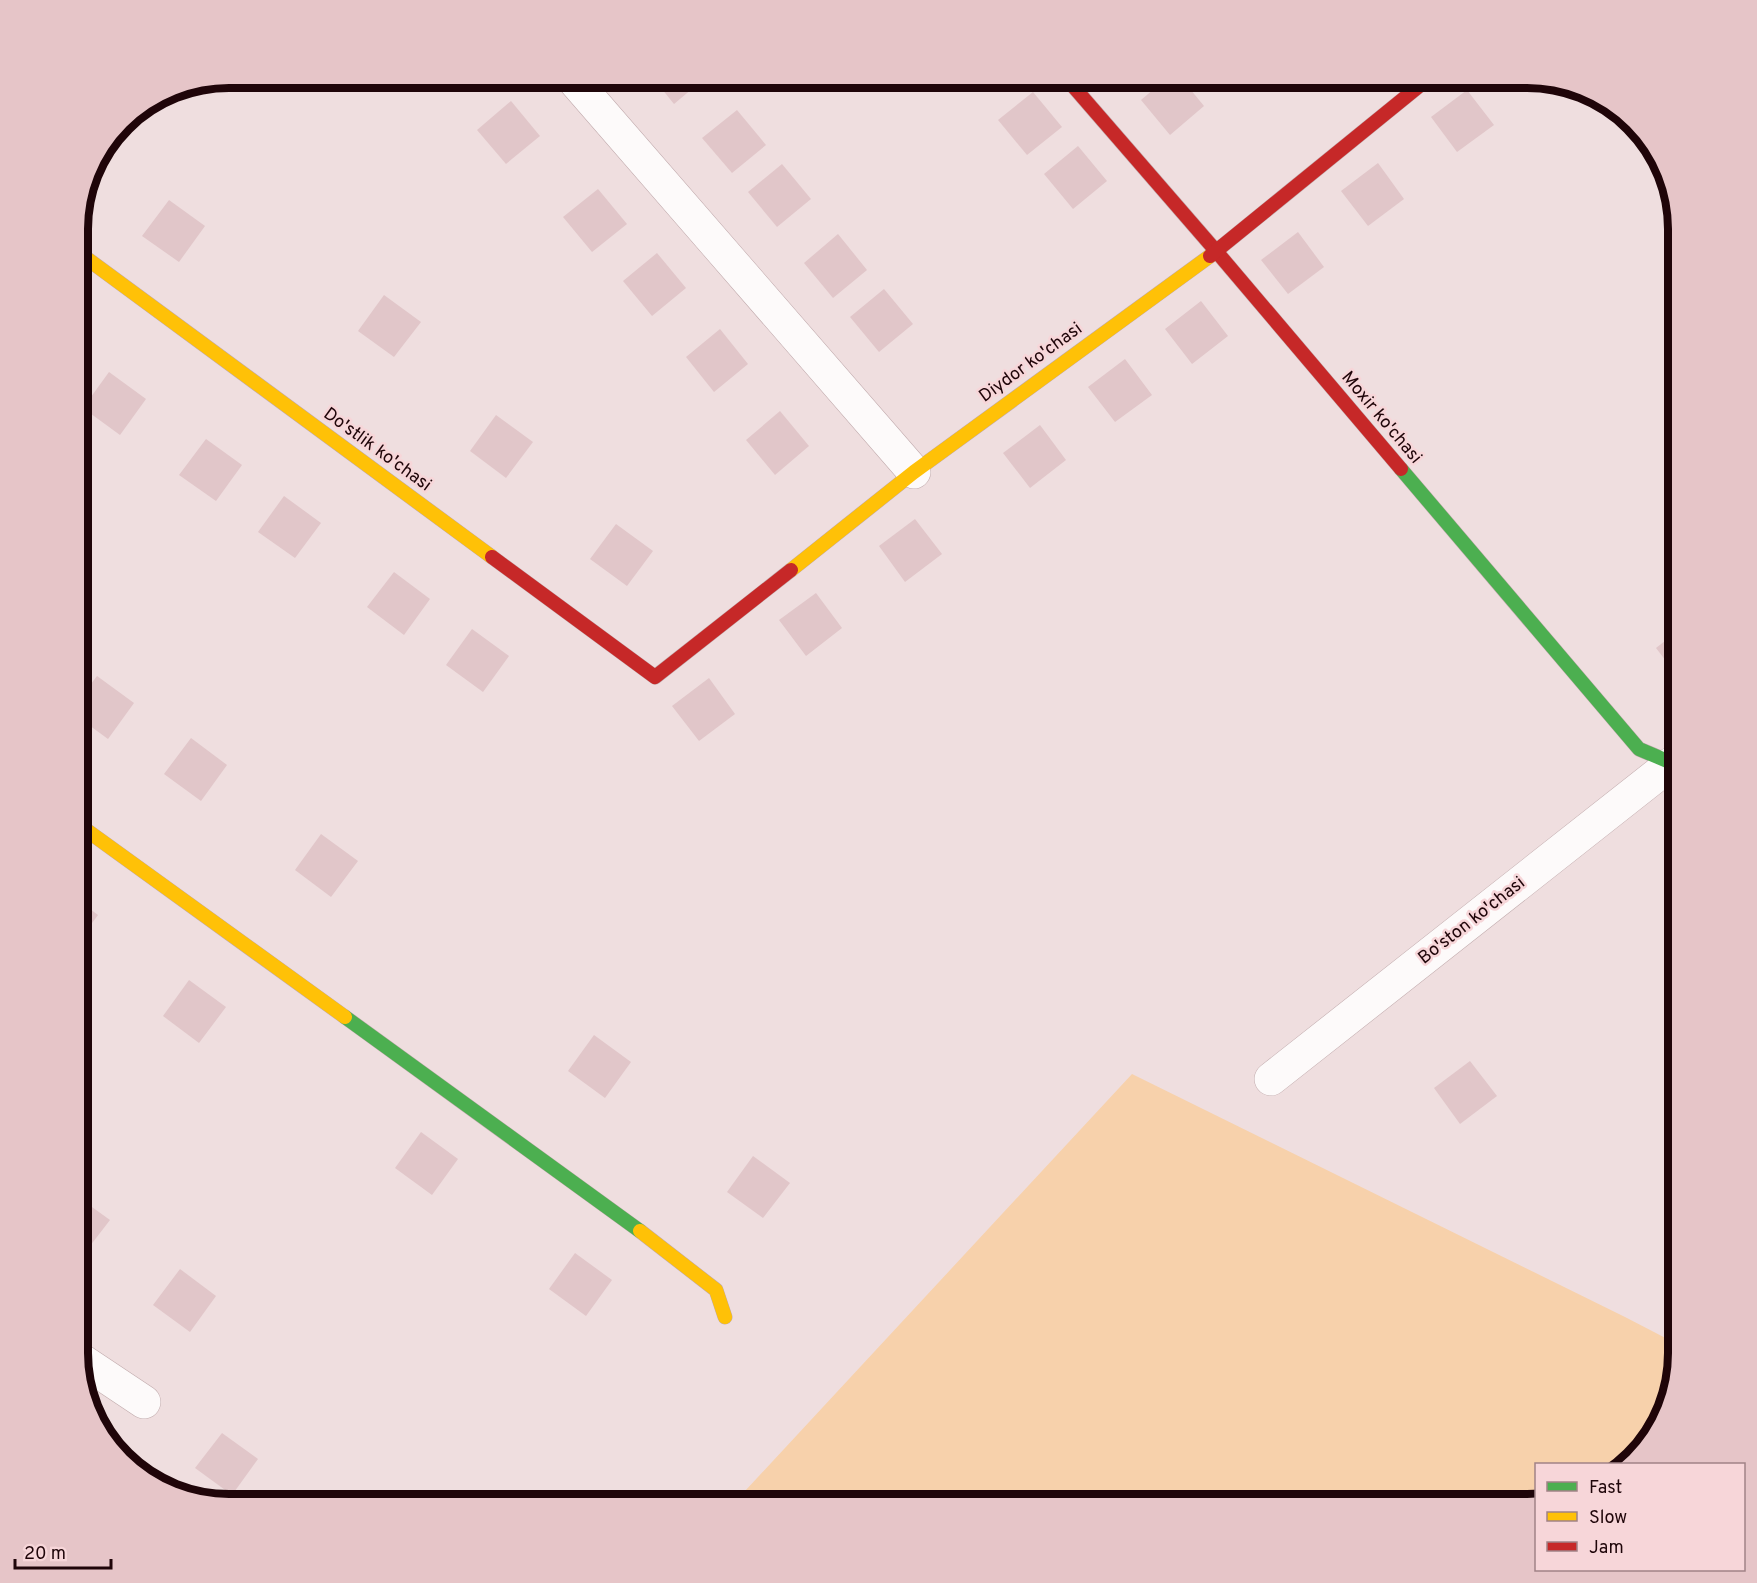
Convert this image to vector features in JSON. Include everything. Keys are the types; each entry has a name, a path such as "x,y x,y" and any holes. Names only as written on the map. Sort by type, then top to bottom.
{"street":[{"path":"582,89 914,472"},
{"name":"Moxir ko'chasi","path":"1076,89 1639,749 1668,761"},
{"name":"Diydor ko'chasi","path":"655,677 914,472 1216,251 1415,89"},
{"name":"Do'stlik ko'chasi","path":"89,260 655,677"},
{"name":"Bo'ston ko'chasi","path":"1271,1079 1668,770"},
{"path":"89,832 619,1215 716,1290 725,1317"},
{"path":"89,1366 144,1402"}],"shaded area":[{"path":"1132,1074 1668,1339 1668,1363 1664,1390 1654,1416 1634,1447 1617,1463 1535,1463 1535,1494 742,1494"}],"building":[{"path":"662,89 692,89 674,104"},
{"path":"1154,89 1190,89 1204,106 1170,135 1141,100"},
{"path":"1467,90 1494,125 1457,152 1431,117"},
{"path":"1033,92 1062,127 1027,155 998,120"},
{"path":"511,101 540,136 506,164 477,130"},
{"path":"737,110 766,145 732,173 702,138"},
{"path":"1078,146 1107,181 1073,209 1044,174"},
{"path":"1378,163 1404,199 1368,226 1341,191"},
{"path":"782,164 811,199 777,227 748,192"},
{"path":"598,189 627,224 592,252 563,217"},
{"path":"169,200 205,226 179,262 142,236"},
{"path":"1298,232 1324,267 1288,294 1261,260"},
{"path":"838,234 867,270 833,298 804,263"},
{"path":"657,253 686,288 652,316 623,281"},
{"path":"884,289 913,324 879,352 850,317"},
{"path":"384,295 421,322 394,357 358,331"},
{"path":"1201,301 1228,336 1192,364 1165,329"},
{"path":"720,329 748,364 714,392 686,357"},
{"path":"1125,359 1152,395 1115,422 1088,387"},
{"path":"109,372 146,399 120,435 89,412 89,400"},
{"path":"780,411 809,446 775,475 746,440"},
{"path":"496,415 533,442 506,478 470,451"},
{"path":"1040,425 1066,460 1030,488 1003,453"},
{"path":"206,439 242,465 216,501 179,475"},
{"path":"284,496 321,523 295,558 258,532"},
{"path":"915,519 942,554 905,582 879,546"},
{"path":"616,524 653,551 627,586 590,559"},
{"path":"394,572 430,599 404,635 367,607"},
{"path":"816,593 842,628 806,656 779,620"},
{"path":"472,629 509,656 483,692 446,665"},
{"path":"1668,639 1668,664 1656,648"},
{"path":"97,676 134,703 108,739 89,725 89,687"},
{"path":"709,678 735,714 699,741 672,706"},
{"path":"191,738 227,765 201,801 164,774"},
{"path":"321,834 358,861 331,897 295,870"},
{"path":"89,908 98,915 89,927"},
{"path":"189,980 226,1007 199,1043 163,1016"},
{"path":"594,1035 631,1062 605,1098 568,1071"},
{"path":"1470,1061 1497,1096 1460,1124 1434,1088"},
{"path":"421,1132 458,1159 432,1195 395,1168"},
{"path":"753,1156 790,1183 763,1218 727,1192"},
{"path":"89,1205 110,1220 89,1247"},
{"path":"575,1253 612,1280 586,1316 549,1289"},
{"path":"180,1269 216,1296 190,1332 153,1305"},
{"path":"222,1433 258,1459 233,1494 195,1468"}],"traffic: fast":[{"path":"1401,469 1639,749 1668,761"},
{"path":"345,1017 640,1231"}],"traffic: slow":[{"path":"791,570 914,472 1210,256"},
{"path":"89,260 492,557"},
{"path":"89,832 345,1017"},
{"path":"640,1231 716,1290 725,1317"}],"traffic: jam":[{"path":"1076,89 1401,469"},
{"path":"1210,256 1415,89"},
{"path":"492,557 655,677 791,570"}]}
